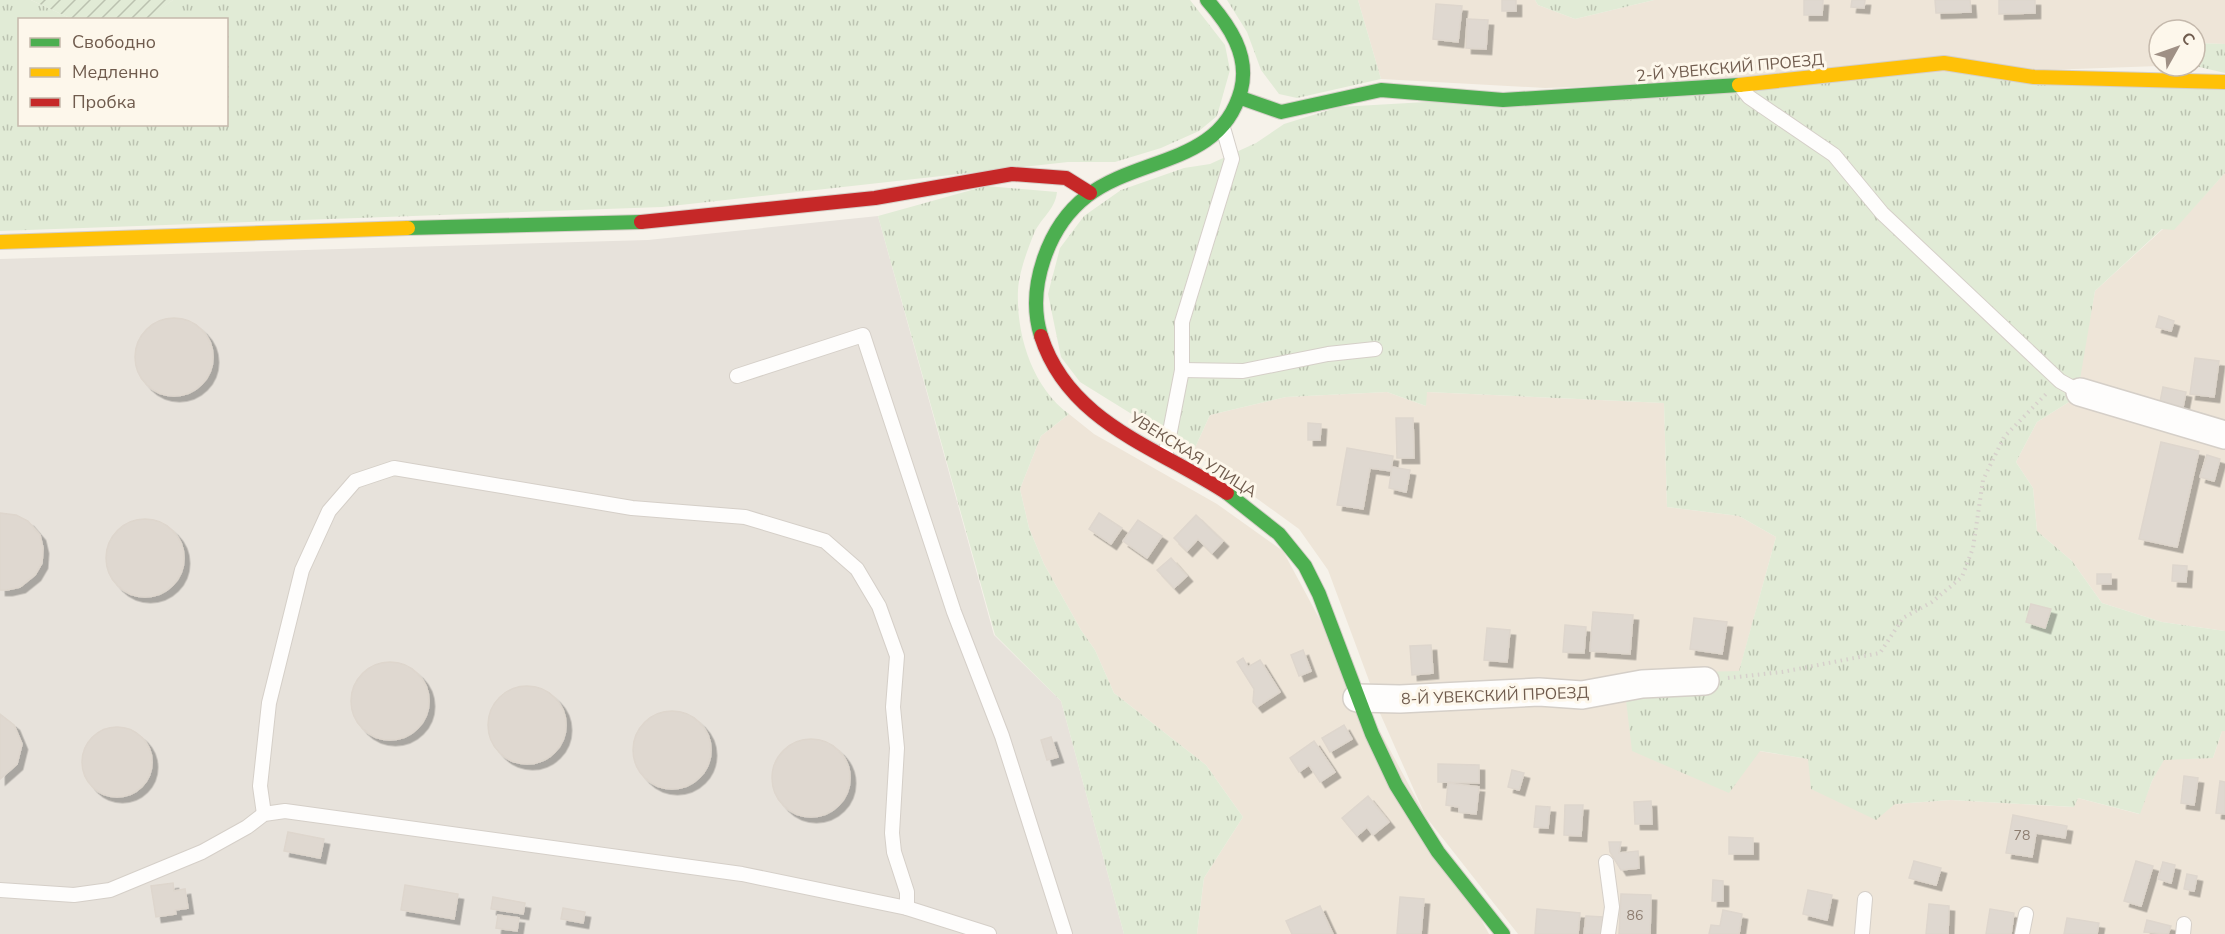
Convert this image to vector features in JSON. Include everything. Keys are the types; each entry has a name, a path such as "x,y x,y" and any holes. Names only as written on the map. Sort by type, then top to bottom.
{"street":[{"path":"1207,0 1238,42 1244,72 1241,98 1224,131"},
{"name":"2-Й УВЕКСКИЙ ПРОЕЗД","path":"1241,98 1281,112 1381,90 1535,99 1739,85 1944,63 2034,77 2225,82"},
{"name":"УВЕКСКАЯ УЛИЦА","path":"1224,131 1172,159 1119,178 1090,193 1072,209 1050,241 1035,292 1039,331 1051,365 1074,395 1102,418 1251,509 1289,544 1313,577 1357,698 1385,762 1417,822 1449,871 1503,934"},
{"path":"0,242 273,231 647,222 875,198 1012,174 1066,178 1090,193"},
{"path":"2070,386 2225,435"},
{"name":"8-Й УВЕКСКИЙ ПРОЕЗД","path":"1357,698 1400,699 1539,692 1582,695 1642,684 1705,681"}],"lane":[{"path":"1739,85 1749,97 1834,155 1882,213 2070,386"},
{"path":"1165,458 1182,370 1182,322 1232,159 1224,131"},
{"path":"737,376 863,335 954,612 1002,736 1065,934"},
{"path":"1182,370 1243,371 1328,354 1375,349"},
{"path":"264,814 260,786 269,703 302,570 329,511 355,481 394,468 632,508 745,517 825,541 857,568 879,606 897,656 893,707 897,748 892,833 894,852 907,892 907,908"},
{"path":"0,890 74,895 110,890 202,852 264,814 285,811 742,874 907,908 988,934"},
{"path":"1606,862 1612,907 1608,934"},
{"path":"1862,934 1865,899"},
{"path":"2022,934 2026,914"}],"path":[{"path":"1705,681 1782,672 1880,653 1903,618 1932,602 1962,577 1973,548 1983,480 2004,437 2070,386"}],"shaded area":[{"path":"1358,0 1535,0 1538,5 1575,19 1654,0 2225,0 2225,44 2207,43 2207,18 2147,18 2147,66 1545,88 1381,79"},
{"path":"2225,173 2225,430 2077,385 2095,291 2163,229 2174,229"},
{"path":"878,216 994,635 1061,701 1124,934 0,934 0,259 648,240"},
{"path":"1387,392 1426,406 1426,392 1664,403 1667,507 1739,516 1776,537 1739,672 1699,672 1572,684 1409,689 1371,686 1328,570 1299,529 1193,452 1210,415 1286,397"},
{"path":"2077,397 2225,443 2225,631 2162,622 2102,603 2072,561 2037,531 2033,488 2016,462 2037,422"},
{"path":"1069,414 1094,434 1217,504 1283,551 1489,934 1197,934 1204,878 1243,817 1206,765 1114,693 1095,650 1081,630 1044,564 1029,528 1020,489 1041,436"},
{"path":"1626,700 1759,751 1808,759 1895,804 1951,800 2073,807 2078,798 2139,814 2152,781 2164,759 2213,758 2222,731 2225,731 2225,934 1518,934 1426,817 1379,711"}],"green space":[{"path":"0,0 31,0 70,18 18,18 18,126 228,126 228,18 147,18 173,0 1190,0 1225,45 1230,70 1217,116 1199,131 1161,148 1115,162 1068,162 662,207 0,231"},
{"path":"31,0 173,0 149,18 70,18"},
{"path":"1227,0 1358,0 1381,79 1297,98 1279,94 1261,70 1247,32"},
{"path":"1535,0 1654,0 1575,19 1538,5"},
{"path":"2207,43 2225,44 2225,73 2207,69"},
{"path":"1945,72 2225,90 2225,173 2174,230 2162,229 2095,291 2077,397 2037,422 2016,462 2033,488 2037,531 2072,561 2102,603 2162,622 2225,631 2225,731 2222,731 2213,758 2164,760 2152,781 2140,814 2078,798 2074,807 1951,800 1895,804 1876,820 1811,789 1808,759 1760,751 1729,793 1632,751 1626,700 1699,672 1739,671 1776,537 1739,516 1667,507 1664,403 1427,392 1426,406 1387,392 1286,397 1210,415 1193,452 1080,382 1061,357 1048,294 1060,248 1084,216 1121,190 1184,168 1210,164 1256,143 1284,124 1339,107"},
{"path":"986,186 1057,192 1050,210 1033,236 1018,290 1020,324 1029,358 1045,389 1069,414 1041,436 1020,489 1029,528 1044,564 1081,630 1095,650 1114,693 1206,765 1243,817 1204,878 1197,934 1124,934 1061,701 995,635 878,216"}],"building":[{"path":"1502,0 1516,0 1516,11 1502,11"},
{"path":"1804,0 1823,0 1822,15 1804,15"},
{"path":"1852,0 1865,0 1864,8 1851,7"},
{"path":"1935,0 1970,0 1971,12 1936,13"},
{"path":"1999,0 2035,0 2035,13 1999,14"},
{"path":"1436,4 1462,6 1458,42 1433,39"},
{"path":"1467,19 1488,20 1486,49 1466,48"},
{"path":"2159,316 2174,321 2171,331 2156,327"},
{"path":"174,318 189,321 201,330 210,342 213,357 210,372 201,384 189,393 174,396 159,393 147,384 138,372 135,357 138,342 147,330 159,321"},
{"path":"2195,358 2219,361 2214,397 2190,394"},
{"path":"2163,387 2186,392 2182,412 2159,407"},
{"path":"1396,418 1413,418 1414,458 1397,458"},
{"path":"1308,423 1321,424 1320,440 1308,440"},
{"path":"2161,442 2199,451 2177,547 2139,539"},
{"path":"1347,448 1393,456 1391,471 1370,468 1363,509 1337,505"},
{"path":"2207,455 2220,459 2214,481 2200,477"},
{"path":"1392,467 1410,470 1406,492 1389,488"},
{"path":"0,513 16,515 28,521 40,535 43,548 42,563 35,575 20,587 7,590 0,590"},
{"path":"1099,513 1122,528 1111,544 1089,529"},
{"path":"1196,515 1223,541 1212,553 1198,539 1187,551 1174,538"},
{"path":"145,519 160,522 172,531 181,543 184,558 181,573 172,585 160,594 145,597 130,594 118,585 109,573 106,558 109,543 118,531 130,522"},
{"path":"1138,520 1162,536 1147,558 1123,541"},
{"path":"1171,558 1187,576 1174,588 1157,570"},
{"path":"2173,565 2187,566 2186,582 2172,581"},
{"path":"2097,574 2111,574 2111,584 2097,584"},
{"path":"2031,604 2051,609 2045,628 2026,622"},
{"path":"1593,612 1633,615 1630,654 1590,651"},
{"path":"1694,618 1727,622 1722,654 1690,649"},
{"path":"1565,625 1586,627 1584,653 1563,652"},
{"path":"1487,628 1510,630 1507,662 1484,660"},
{"path":"1431,645 1433,673 1412,675 1410,646"},
{"path":"1303,650 1311,671 1299,676 1291,655"},
{"path":"1243,658 1248,667 1260,660 1280,692 1257,707 1253,702 1254,689 1237,662"},
{"path":"390,662 405,665 417,674 426,686 429,701 426,716 417,728 405,737 390,740 375,737 363,728 354,716 351,701 354,686 363,674 375,665"},
{"path":"527,686 542,689 554,698 563,710 566,725 563,740 554,752 542,761 527,764 512,761 500,752 491,740 488,725 491,710 500,698 512,689"},
{"path":"672,711 687,714 699,723 708,735 711,750 708,765 699,777 687,786 672,789 657,786 645,777 636,765 633,750 636,735 645,723 657,714"},
{"path":"0,714 14,725 22,744 17,764 0,779"},
{"path":"1344,725 1352,739 1330,752 1322,738"},
{"path":"110,727 124,727 137,733 146,742 152,755 150,775 142,787 124,797 110,797 97,791 88,782 82,769 82,755 88,742 97,733"},
{"path":"1051,737 1058,757 1047,760 1041,740"},
{"path":"811,739 826,742 838,751 847,763 850,778 847,793 838,805 826,814 811,817 796,814 784,805 775,793 772,778 775,763 784,751 796,742"},
{"path":"1314,741 1335,772 1320,782 1309,765 1299,772 1290,758"},
{"path":"1438,764 1479,765 1479,783 1438,782"},
{"path":"1512,770 1524,773 1519,790 1508,787"},
{"path":"2184,776 2198,778 2194,805 2181,803"},
{"path":"2220,781 2225,782 2225,814 2216,813"},
{"path":"1448,783 1479,787 1476,814 1459,812 1459,807 1446,805"},
{"path":"1368,796 1389,822 1373,835 1367,827 1357,836 1342,818"},
{"path":"1651,801 1652,824 1635,824 1634,802"},
{"path":"1565,805 1583,805 1581,836 1564,835"},
{"path":"1536,806 1550,807 1548,828 1534,827"},
{"path":"2013,815 2067,826 2065,838 2036,833 2032,857 2006,853"},
{"path":"288,832 324,839 320,858 284,851"},
{"path":"1729,837 1753,838 1753,854 1729,854"},
{"path":"1609,842 1621,842 1619,853 1638,851 1639,868 1621,870 1610,852"},
{"path":"1914,861 1941,868 1936,885 1909,878"},
{"path":"2136,861 2153,866 2141,906 2124,901"},
{"path":"2163,862 2175,865 2171,883 2158,879"},
{"path":"2187,874 2197,876 2194,891 2184,889"},
{"path":"1713,880 1723,881 1723,901 1712,901"},
{"path":"173,883 174,891 185,889 188,908 175,910 176,914 156,917 151,886"},
{"path":"405,885 458,894 454,919 401,910"},
{"path":"1808,890 1832,895 1827,920 1803,914"},
{"path":"1621,894 1651,895 1650,934 1619,934"},
{"path":"493,897 525,903 523,914 491,909"},
{"path":"1400,897 1424,899 1421,934 1397,934"},
{"path":"1929,904 1949,906 1948,934 1926,934"},
{"path":"1320,906 1333,934 1292,934 1286,921"},
{"path":"563,908 585,912 583,923 561,919"},
{"path":"1537,909 1580,913 1578,934 1535,934"},
{"path":"1990,909 2014,913 2011,934 1986,934"},
{"path":"1723,910 1742,914 1739,934 1709,934 1711,925 1720,926"},
{"path":"498,915 519,918 517,931 496,928"},
{"path":"1586,916 1604,917 1603,934 1584,934"},
{"path":"2067,918 2099,923 2097,934 2064,934"},
{"path":"2147,920 2171,926 2168,934 2144,932"}],"traffic: fast":[{"path":"1041,336 1036,298 1044,259 1051,241 1073,209 1087,196 1108,183 1197,146 1216,133 1231,114 1241,90 1243,65 1230,30 1207,0"},
{"path":"1241,98 1281,112 1381,90 1503,100 1739,85"},
{"path":"408,228 641,222"},
{"path":"1227,493 1279,534 1305,566 1319,594 1372,734 1396,785 1438,852 1503,934"}],"traffic: slow":[{"path":"1739,85 1944,63 2034,77 2225,82"},
{"path":"0,242 408,228"}],"traffic: jam":[{"path":"641,222 875,198 1012,174 1066,178 1090,193"},
{"path":"1041,336 1054,366 1072,391 1094,412 1118,430 1227,493"}]}
